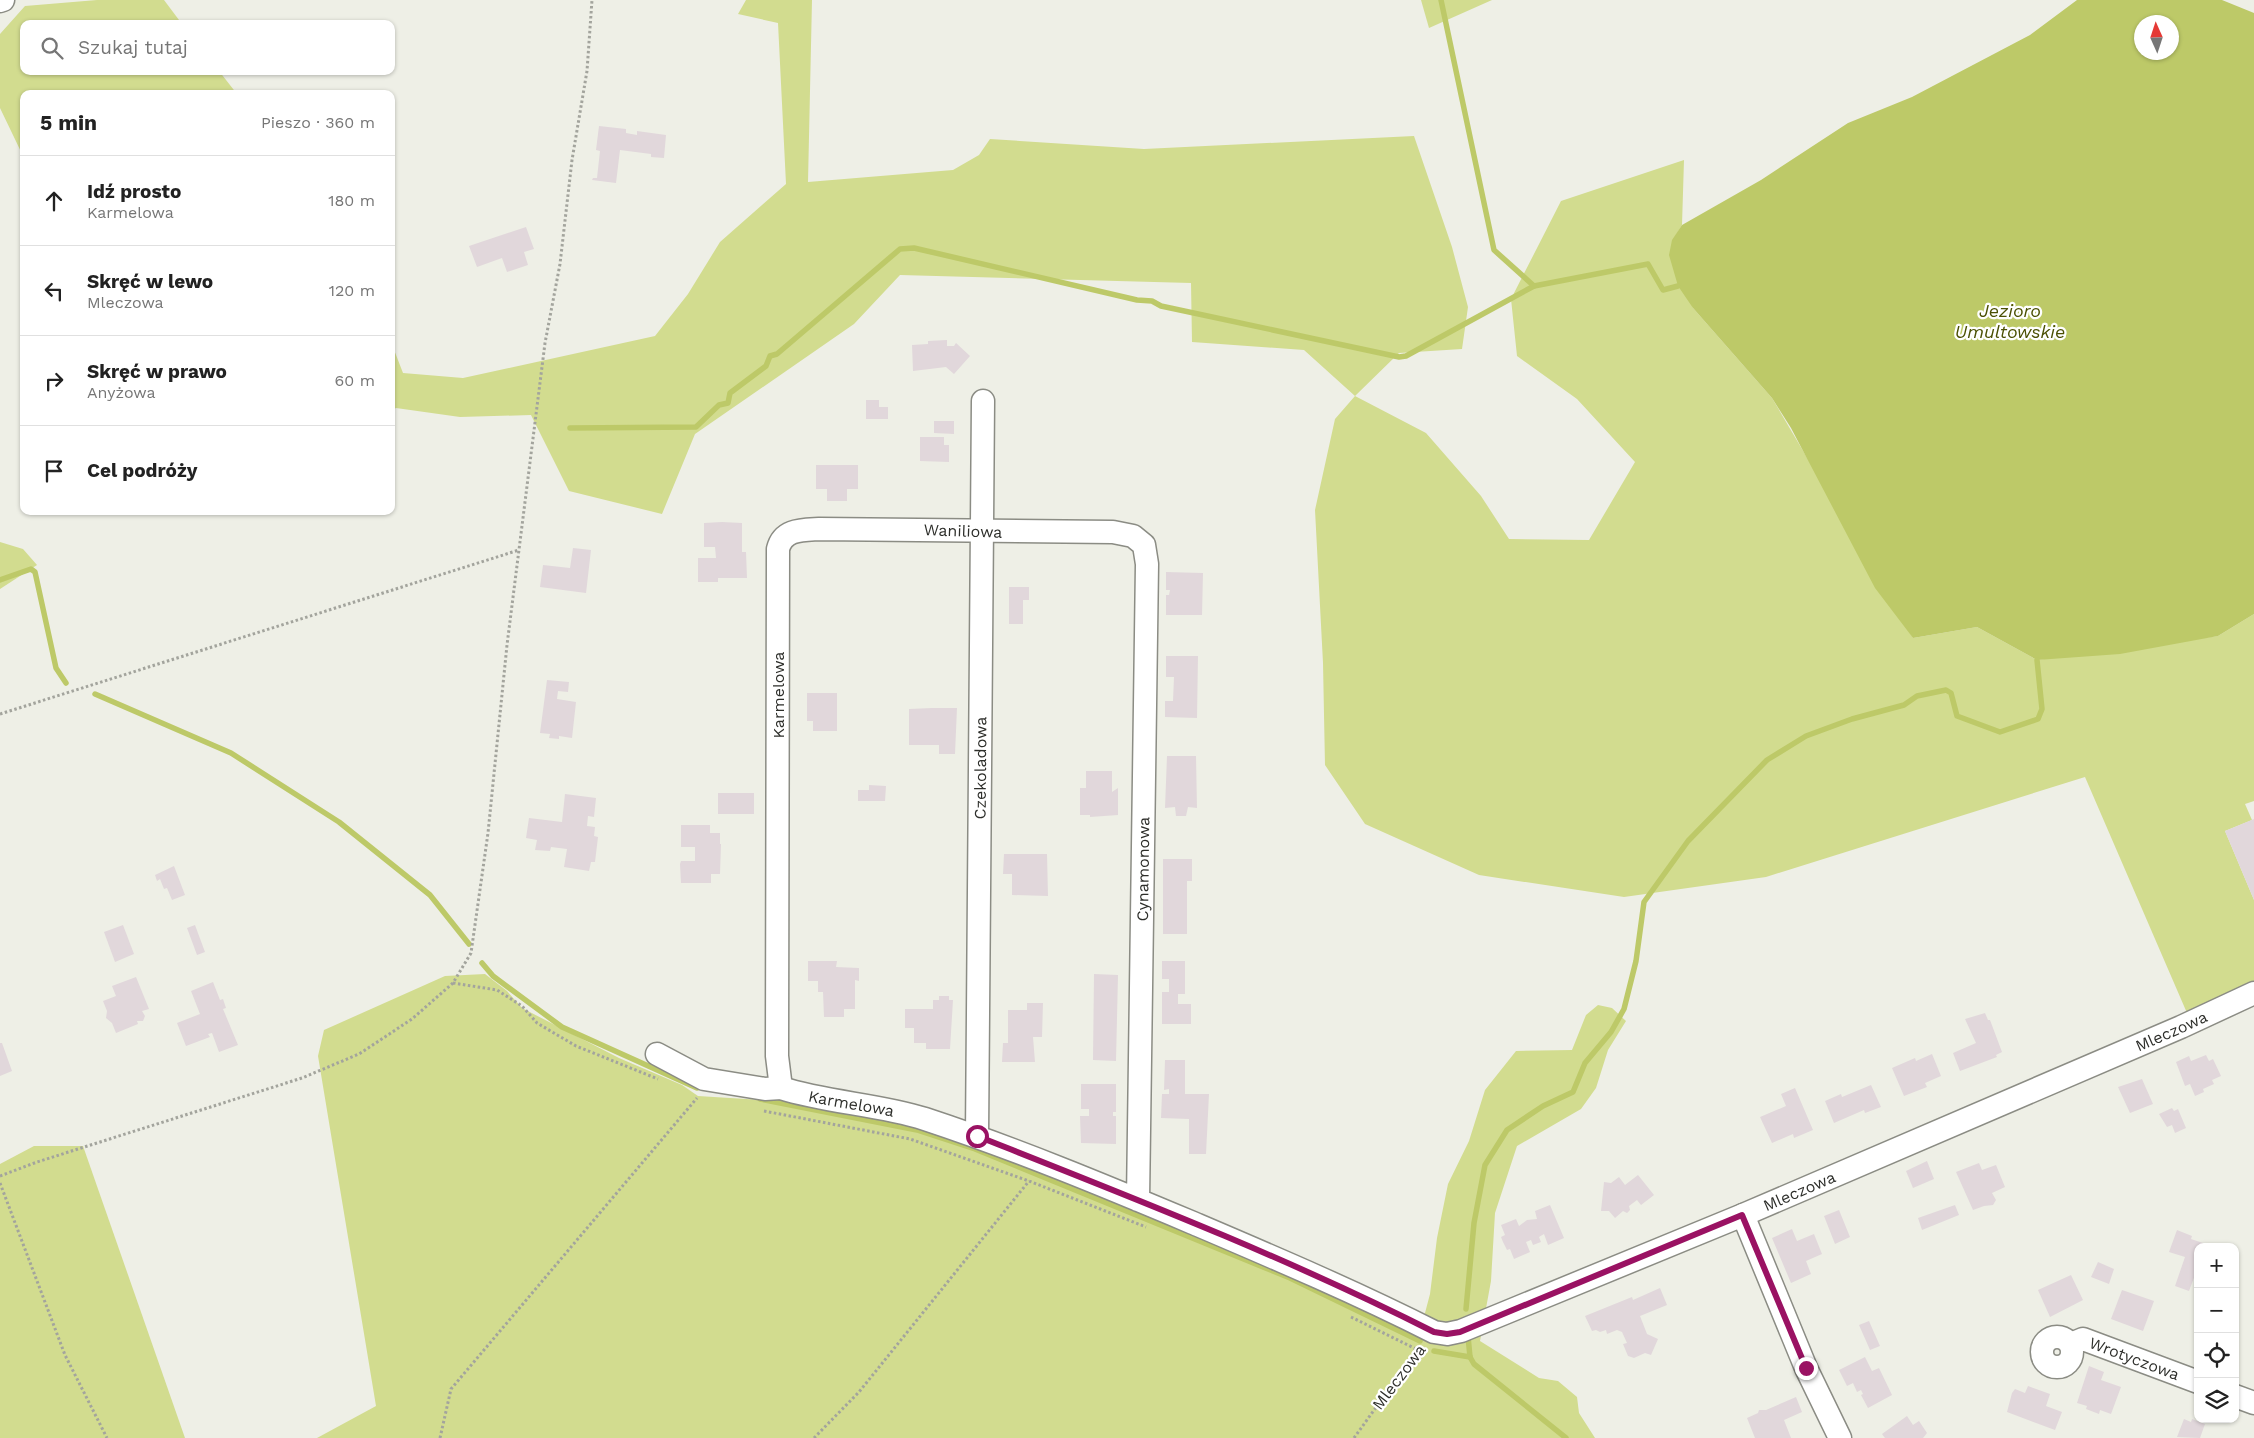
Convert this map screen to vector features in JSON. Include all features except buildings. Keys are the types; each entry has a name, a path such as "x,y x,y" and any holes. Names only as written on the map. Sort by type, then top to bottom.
{"street":[{"name":"Czekoladowa","path":"977,1136 983,401"},
{"name":"Waniliowa","path":"786,535 799,530 819,529 983,529 1007,532 1113,532 1139,539"},
{"name":"Karmelowa","path":"786,535 780,541 778,549 776,1056 781,1088 816,1097 894,1111 977,1136 1138,1200 1340,1286 1434,1332"},
{"name":"Cynamonowa","path":"1138,1200 1147,554 1144,545 1139,539"},
{"name":"Mleczowa","path":"1434,1332 1447,1334 1460,1332 1742,1215 2254,993"},
{"path":"657,1054 704,1079 764,1089 781,1088"},
{"path":"1742,1215 1806,1368 1840,1438"},
{"name":"Wrotyczowa","path":"2071,1344 2083,1339 2194,1381"},
{"path":"2239,1397 2254,1403"}],"path":[{"path":"0,1176 37,1162 302,1078 359,1054 412,1019 453,983 471,954 488,833 507,645 545,343 560,264 572,160 587,71 592,0"},
{"path":"0,714 519,550"},
{"path":"453,983 497,990 522,1006 534,1020 576,1046 661,1081"},
{"path":"688,1094 706,1099"},
{"path":"440,1438 451,1389 697,1098"},
{"path":"756,1109 910,1139 1029,1181 1147,1228"},
{"path":"814,1438 859,1392 1029,1181"},
{"path":"0,1183 65,1355 107,1438"},
{"path":"1349,1315 1418,1350"},
{"name":"Mleczowa","path":"1354,1438 1418,1350 1434,1332"}],"shaded area":[{"path":"97,0 164,0 179,20 20,20 20,75 222,75 234,90 20,90 20,150 0,108 0,34 25,6"},
{"path":"746,0 812,0 808,182 953,170 979,155 990,139 1144,149 1414,136 1452,247 1468,307 1462,349 1399,353 1355,396 1304,350 1192,342 1191,283 900,275 854,324 695,434 662,514 569,491 531,415 460,417 395,409 395,352 403,373 463,378 655,336 688,294 720,242 786,184 778,23 738,14"},
{"path":"1421,0 1492,0 1429,28"},
{"path":"1684,160 1682,225 1673,240 1693,308 1772,398 1913,638 1977,627 2037,660 2218,636 2254,614 2254,801 2245,804 2252,820 2225,831 2254,900 2254,982 2187,1013 2085,777 1766,877 1624,897 1479,875 1365,824 1325,765 1323,663 1315,510 1335,419 1355,396 1426,433 1481,496 1509,539 1589,540 1635,462 1577,399 1517,356 1511,299 1561,201"},
{"path":"0,542 23,549 37,565 0,589"},
{"path":"485,974 507,991 522,1008 619,1058 682,1085 698,1096 762,1100 780,1095 800,1096 873,1120 923,1130 1079,1185 1267,1268 1351,1310 1420,1332 1430,1294 1437,1238 1448,1184 1469,1141 1485,1090 1516,1051 1572,1050 1586,1015 1598,1005 1612,1008 1626,1021 1608,1050 1596,1088 1581,1109 1517,1146 1495,1213 1491,1281 1480,1341 1539,1378 1558,1381 1577,1397 1579,1413 1595,1438 317,1438 376,1406 318,1056 324,1030 445,976"},
{"path":"34,1146 83,1146 185,1438 0,1438 0,1164"}],"water":[{"name":"Jezioro Umultowskie","path":"2077,0 2222,0 2254,13 2254,614 2218,636 2120,654 2037,660 1977,627 1913,638 1875,588 1791,428 1772,398 1693,308 1678,286 1669,255 1672,240 1682,225 1761,180 1848,123 1912,97 2030,35"}],"waterway":[{"path":"1441,0 1494,250 1534,286 1648,264 1663,290 1678,286"},
{"path":"570,428 696,427 719,405 728,403 730,393 766,366 770,356 777,354 900,249 914,248 1137,300 1152,301 1161,306 1399,357 1406,356 1534,286"},
{"path":"0,580 31,569 35,572 56,668 66,683"},
{"path":"1466,1309 1474,1223 1485,1165 1507,1130 1543,1106 1573,1092 1585,1063 1611,1032 1624,1009 1636,961 1644,902 1688,841 1767,760 1806,736 1852,719 1904,705 1917,696 1946,690 1951,693 1957,716 2000,732 2038,719 2042,709 2037,660"},
{"path":"95,694 231,753 339,822 430,895 469,944"},
{"path":"482,963 493,976 562,1027 697,1088"},
{"path":"760,1099 917,1130 975,1149 1290,1278 1420,1341"},
{"path":"1468,1336 1470,1357 1474,1364 1566,1438"},
{"path":"1434,1351 1470,1357"}],"route":[{"path":"977,1136 1138,1200 1340,1286 1434,1332 1447,1334 1460,1332 1742,1215 1806,1368"}]}
